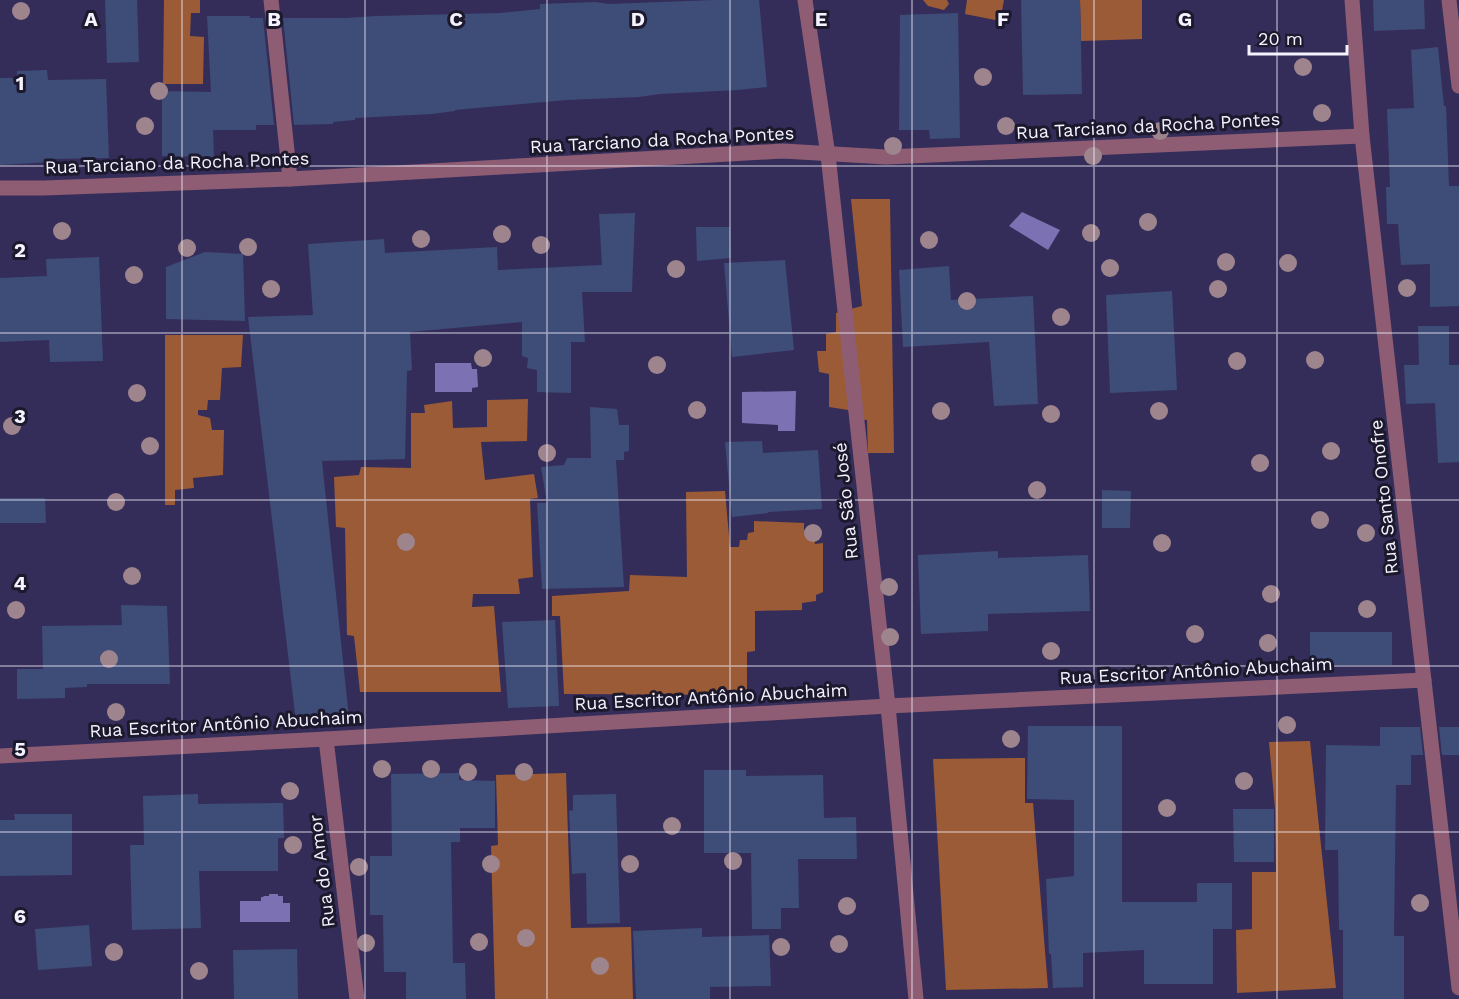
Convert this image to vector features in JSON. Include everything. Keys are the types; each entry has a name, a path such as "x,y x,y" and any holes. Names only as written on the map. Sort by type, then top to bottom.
{"street":[{"path":"271,0 290,179"},
{"name":"Rua São José","path":"805,0 828,154 888,706 916,999"},
{"name":"Rua Santo Onofre","path":"1352,0 1362,136 1459,988"},
{"path":"1449,0 1459,86"},
{"name":"Rua Tarciano da Rocha Pontes","path":"0,188 290,179 783,151 886,157 1362,136"},
{"name":"Rua Escritor Antônio Abuchaim","path":"0,756 888,706 1424,680"},
{"name":"Rua do Amor","path":"326,739 357,999"}],"shaded area":[{"path":"164,0 200,0 200,13 191,13 190,36 204,37 203,84 163,84"},
{"path":"923,0 947,0 949,4 944,10 928,6"},
{"path":"967,0 1004,0 1000,21 965,14"},
{"path":"1080,0 1142,0 1142,39 1081,41"},
{"path":"851,199 890,199 894,453 868,453 867,420 851,419 848,410 829,407 829,374 819,372 817,351 826,351 826,334 836,332 836,313 862,306"},
{"path":"1022,212 1060,230 1048,250 1009,226"},
{"path":"165,335 243,335 241,367 222,368 220,400 208,400 207,410 198,410 198,415 210,418 212,430 224,430 223,475 193,478 194,488 175,490 175,505 165,505"},
{"path":"435,363 471,363 472,369 477,369 478,387 472,388 472,392 435,392"},
{"path":"796,391 795,431 778,431 778,425 742,423 742,392"},
{"path":"528,399 527,441 481,442 485,480 534,474 538,498 530,499 533,577 518,579 520,594 473,594 472,607 494,606 501,692 360,692 354,636 347,635 345,528 336,527 334,477 359,475 361,467 411,468 411,413 425,413 424,405 452,401 453,428 487,427 487,400"},
{"path":"725,491 730,547 739,547 740,540 747,540 748,533 754,532 754,521 804,523 804,534 814,533 815,544 823,543 823,592 816,595 816,601 802,603 802,610 755,611 755,651 747,652 747,695 564,694 560,616 552,616 552,596 629,591 630,575 687,577 686,492"},
{"path":"1310,741 1336,988 1237,993 1236,930 1252,929 1252,872 1276,872 1275,809 1269,742"},
{"path":"1025,758 1025,803 1033,803 1048,988 946,990 933,759"},
{"path":"566,773 571,928 631,927 633,999 495,999 491,846 498,845 496,775"},
{"path":"269,894 283,896 283,903 290,903 290,922 240,922 240,901 261,901 261,897 269,896"}],"building":[{"path":"105,0 137,0 139,62 107,63"},
{"path":"759,0 767,87 567,100 432,114 355,118 355,120 333,122 333,124 294,125 283,18 500,13 540,9 540,4"},
{"path":"1021,0 1080,0 1082,94 1023,95"},
{"path":"1373,0 1424,0 1425,29 1374,31"},
{"path":"958,13 960,138 930,139 929,130 899,130 900,15"},
{"path":"207,16 263,18 274,125 256,125 256,130 213,130 214,157 162,156 162,91 211,92"},
{"path":"1438,47 1444,106 1446,106 1449,186 1459,186 1459,306 1430,307 1430,264 1401,265 1398,224 1387,224 1386,187 1390,187 1387,109 1414,108 1411,50"},
{"path":"47,70 48,80 106,79 109,158 52,159 52,162 0,165 0,78 17,78 17,71"},
{"path":"635,213 632,292 582,292 585,342 571,342 571,393 537,392 537,370 527,368 528,358 522,356 522,322 410,332 412,370 407,371 405,459 322,461 349,718 296,722 248,317 313,315 308,244 384,239 385,253 497,247 498,270 602,265 599,214"},
{"path":"696,227 730,227 731,258 697,261"},
{"path":"205,252 243,254 245,321 166,319 166,267"},
{"path":"99,257 103,361 50,362 49,340 0,342 0,278 47,276 46,259"},
{"path":"785,260 794,350 732,357 724,263"},
{"path":"949,266 951,300 1033,296 1038,404 994,406 989,342 903,347 899,270"},
{"path":"1172,291 1177,390 1110,393 1106,295"},
{"path":"1418,326 1449,326 1449,365 1459,365 1459,462 1438,463 1435,403 1406,404 1404,365 1419,365"},
{"path":"590,407 617,409 619,425 629,425 629,451 624,452 624,460 616,460 624,587 542,589 537,503 547,503 541,467 564,465 567,458 591,458"},
{"path":"762,441 763,453 818,450 822,509 732,517 725,442"},
{"path":"1102,490 1131,491 1130,528 1102,528"},
{"path":"0,498 45,498 46,523 0,523"},
{"path":"998,551 998,558 1088,555 1090,611 988,614 988,631 921,634 918,555"},
{"path":"121,605 167,606 170,684 87,684 87,687 65,688 65,698 17,699 17,669 43,669 42,626 122,625"},
{"path":"555,620 559,706 508,708 502,622"},
{"path":"1310,632 1392,632 1392,665 1310,665"},
{"path":"1028,726 1122,726 1122,902 1197,902 1197,883 1232,883 1232,929 1213,929 1213,984 1144,984 1144,950 1083,953 1083,987 1053,988 1051,954 1049,954 1046,879 1074,876 1074,800 1027,799"},
{"path":"1380,727 1420,727 1423,755 1411,755 1411,785 1396,785 1394,936 1404,936 1404,999 1343,999 1343,930 1339,930 1338,850 1325,850 1326,745 1380,746"},
{"path":"1439,727 1459,727 1459,755 1442,755"},
{"path":"704,770 746,770 746,776 823,775 824,818 856,817 857,859 798,859 799,908 781,908 781,929 752,929 751,853 704,853"},
{"path":"459,773 459,780 495,781 495,828 460,828 460,842 451,842 453,963 465,963 466,999 406,999 406,972 384,972 383,915 370,915 370,856 392,856 391,774"},
{"path":"198,794 198,804 283,803 284,838 278,838 278,871 199,871 201,928 132,930 130,845 144,845 143,796"},
{"path":"616,794 620,923 587,924 586,873 572,874 569,811 573,810 573,795"},
{"path":"1233,809 1274,809 1274,862 1234,862"},
{"path":"14,814 72,814 72,875 0,876 0,820 15,820"},
{"path":"89,925 92,966 38,970 35,929"},
{"path":"702,928 702,937 769,935 771,986 710,987 710,999 636,999 633,931"},
{"path":"297,949 298,999 234,999 233,950"}]}
